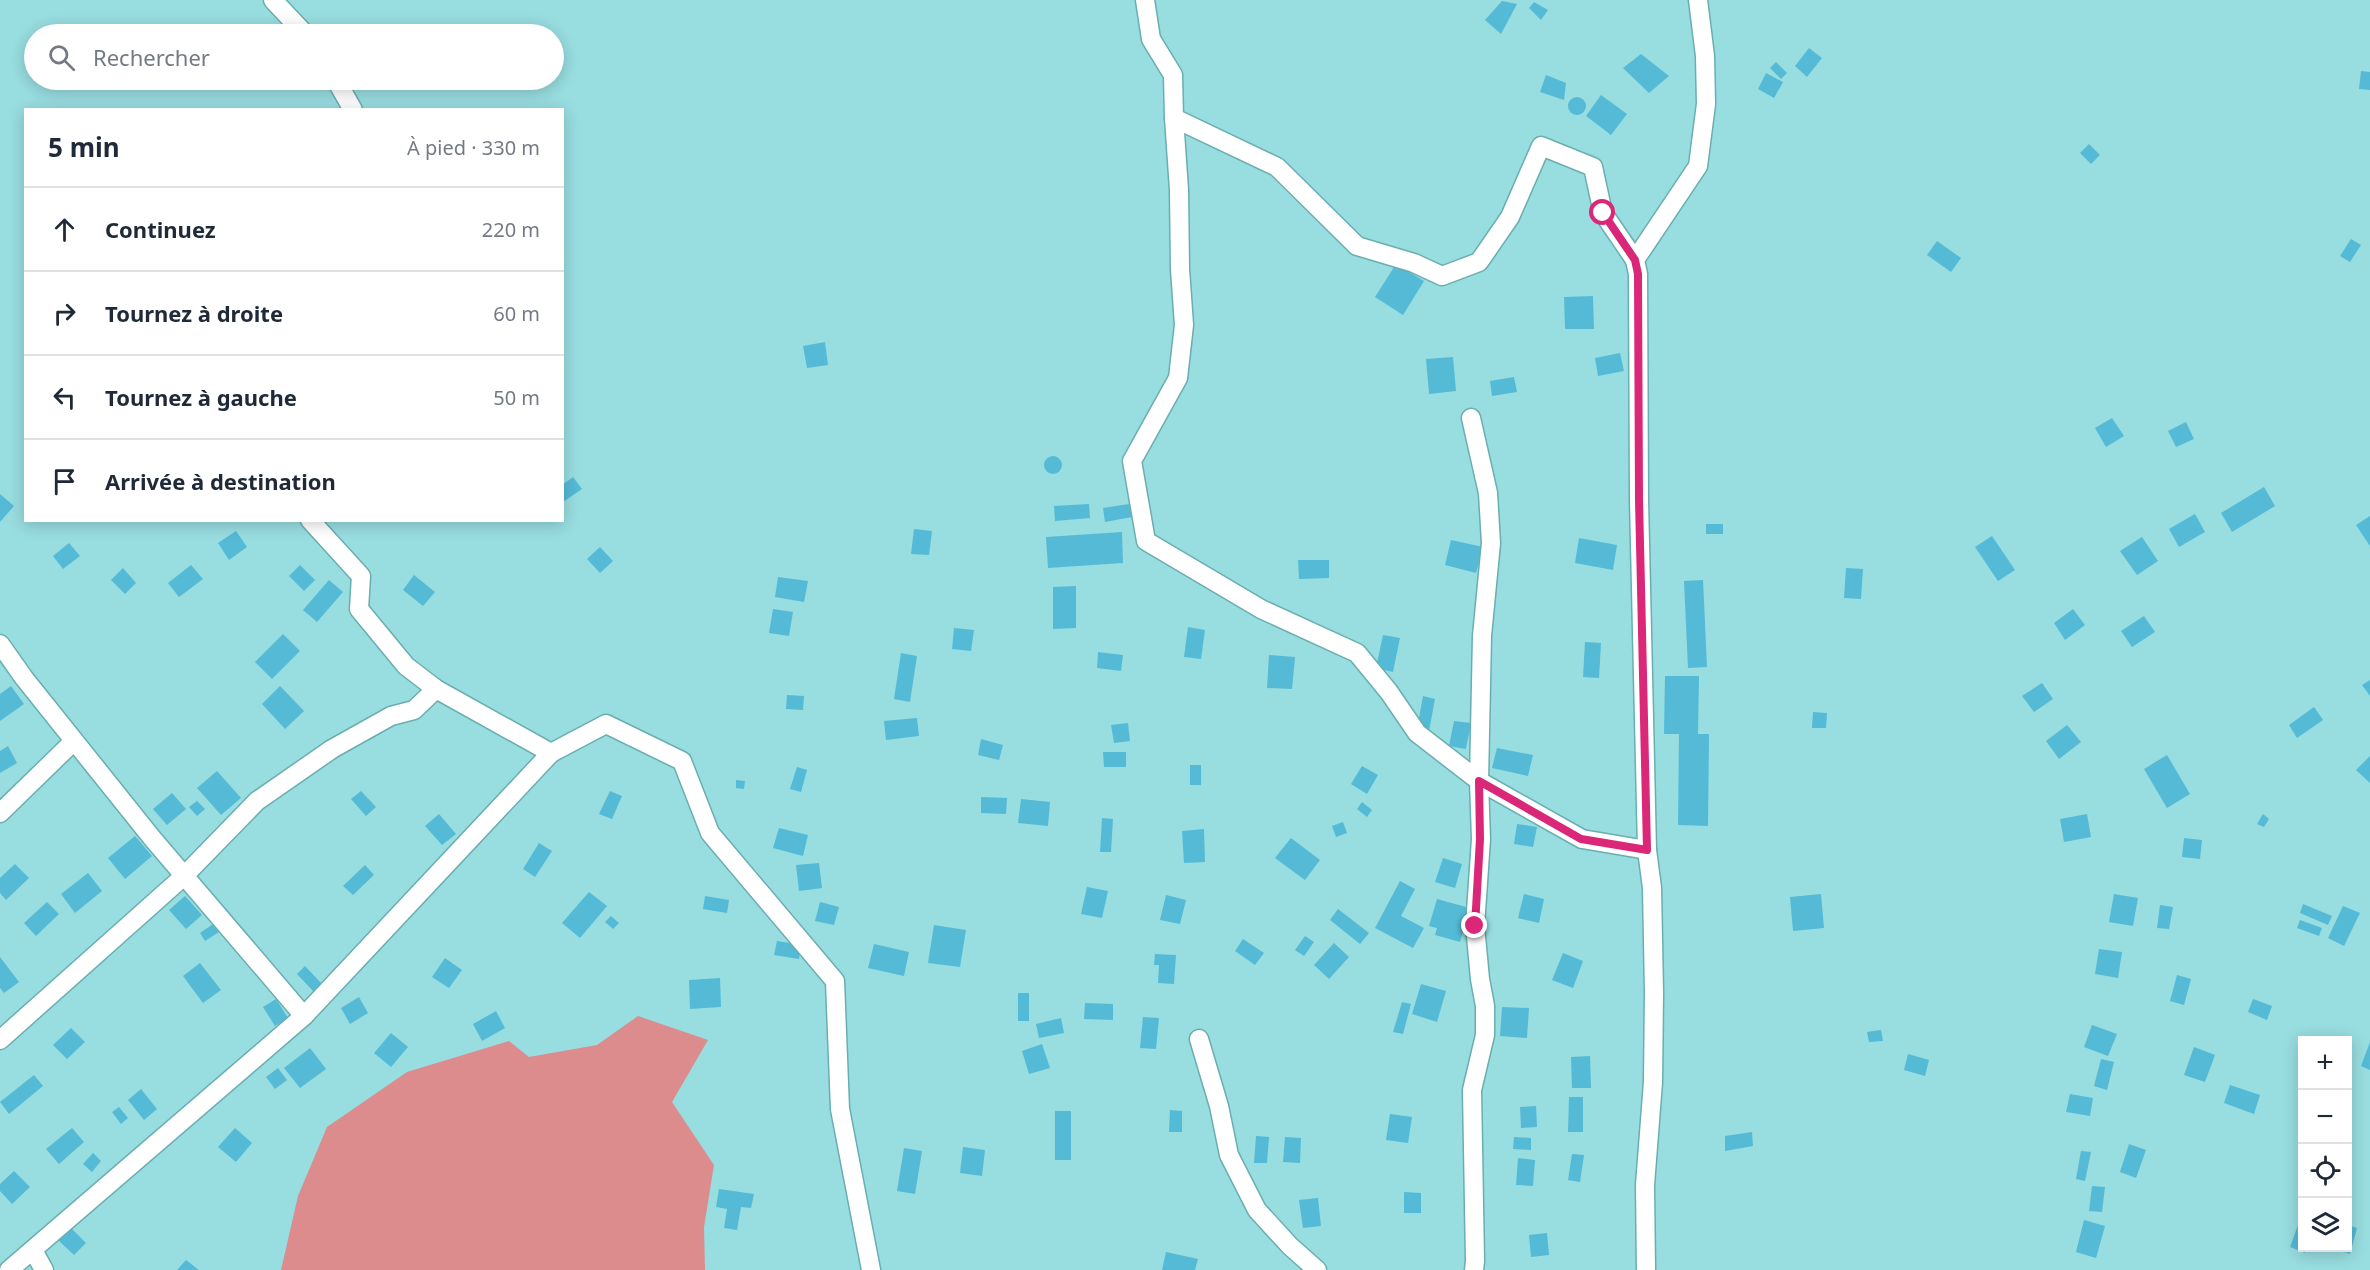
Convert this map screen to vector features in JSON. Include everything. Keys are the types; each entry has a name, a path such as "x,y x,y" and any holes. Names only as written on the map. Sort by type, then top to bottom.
{"street":[{"path":"273,0 296,24"},
{"path":"1145,0 1151,39 1173,75 1184,325 1178,378 1132,461 1146,541 1261,609 1357,653 1389,692 1417,733 1479,781 1581,839 1647,850"},
{"path":"1635,260 1698,166 1706,104 1705,56 1698,0"},
{"path":"342,90 352,108"},
{"path":"1174,118 1277,167 1357,246 1414,263 1442,276 1479,262 1510,217 1541,146 1593,167 1603,213 1635,260 1638,274 1639,512 1647,850 1652,888 1654,993 1653,1082 1645,1185 1646,1270"},
{"path":"1471,418 1488,493 1491,543 1482,636 1480,839 1475,926 1485,1006 1485,1035 1472,1090 1474,1270"},
{"path":"312,522 361,576 359,609 405,666 436,688 551,753"},
{"path":"0,644 24,678 184,876 304,1016"},
{"path":"0,1040 184,876 257,801 332,749 391,716 414,710 436,688"},
{"path":"9,1270 304,1016 551,753 606,724 682,761 710,833 835,981 840,1109 871,1270"},
{"path":"0,813 74,741"},
{"path":"1199,1040 1219,1106 1229,1155 1252,1201 1257,1210 1290,1246 1317,1270"},
{"path":"33,1250 44,1270"}],"shaded area":[{"path":"638,1016 708,1040 672,1102 714,1165 704,1227 705,1270 281,1270 298,1196 327,1127 407,1072 509,1041 529,1057 597,1045"}],"building":[{"path":"1502,1 1517,4 1501,34 1485,20"},
{"path":"1534,2 1548,10 1541,20 1529,8"},
{"path":"1809,48 1822,58 1807,77 1795,66"},
{"path":"1641,54 1669,76 1649,93 1623,68"},
{"path":"1776,62 1787,73 1781,79 1770,68"},
{"path":"2361,71 2370,72 2370,90 2359,89"},
{"path":"1766,73 1783,82 1774,98 1758,89"},
{"path":"1546,75 1566,83 1564,100 1540,92"},
{"path":"1601,95 1627,114 1611,135 1586,116"},
{"path":"1577,97 1583,100 1586,106 1583,112 1577,115 1571,112 1568,106 1571,100"},
{"path":"2089,144 2100,155 2091,164 2080,153"},
{"path":"2351,239 2361,245 2350,262 2340,256"},
{"path":"1937,241 1961,258 1951,272 1927,255"},
{"path":"1396,264 1424,281 1403,315 1375,297"},
{"path":"1593,296 1594,329 1565,329 1564,297"},
{"path":"825,342 828,365 807,368 803,346"},
{"path":"1620,353 1624,371 1598,376 1595,358"},
{"path":"1453,357 1456,391 1429,394 1426,359"},
{"path":"1514,377 1517,392 1492,396 1490,381"},
{"path":"2112,418 2124,436 2106,447 2095,428"},
{"path":"2186,422 2194,439 2176,447 2168,431"},
{"path":"1053,456 1059,459 1062,465 1059,471 1053,474 1047,471 1044,465 1047,459"},
{"path":"573,477 582,489 564,501 564,484"},
{"path":"2264,487 2275,506 2232,532 2221,513"},
{"path":"0,494 14,506 0,522"},
{"path":"1089,504 1090,518 1055,521 1054,506"},
{"path":"1129,504 1132,517 1105,522 1103,508"},
{"path":"2195,514 2205,532 2179,547 2169,529"},
{"path":"2370,516 2370,546 2356,525"},
{"path":"1706,524 1723,524 1723,534 1706,534"},
{"path":"914,529 932,531 929,555 911,554"},
{"path":"236,531 247,547 229,560 218,543"},
{"path":"1122,532 1123,563 1048,568 1046,537"},
{"path":"1992,536 2015,570 1998,581 1975,547"},
{"path":"2142,537 2158,561 2137,575 2120,551"},
{"path":"1579,538 1617,545 1613,570 1575,563"},
{"path":"1451,540 1483,547 1476,573 1445,565"},
{"path":"69,543 80,556 63,569 53,556"},
{"path":"600,547 613,561 600,573 587,559"},
{"path":"1298,560 1329,560 1329,578 1299,579"},
{"path":"191,565 203,579 179,597 168,583"},
{"path":"300,565 315,580 304,591 289,576"},
{"path":"123,568 136,583 125,594 111,580"},
{"path":"1846,568 1863,569 1861,599 1844,598"},
{"path":"414,575 435,592 423,606 403,590"},
{"path":"778,577 808,581 804,602 775,597"},
{"path":"329,580 343,592 317,622 303,610"},
{"path":"1703,580 1707,667 1688,668 1684,581"},
{"path":"1076,586 1076,628 1053,629 1053,587"},
{"path":"773,609 793,612 789,636 769,633"},
{"path":"2073,609 2085,625 2065,640 2054,623"},
{"path":"2144,616 2155,632 2132,647 2121,631"},
{"path":"1188,627 1205,630 1201,659 1184,657"},
{"path":"954,628 974,630 971,651 952,649"},
{"path":"283,634 300,651 272,679 255,662"},
{"path":"1383,635 1400,638 1393,672 1376,668"},
{"path":"1585,642 1601,643 1599,678 1583,677"},
{"path":"1098,652 1123,655 1121,671 1097,668"},
{"path":"901,653 917,656 910,702 894,699"},
{"path":"1269,655 1295,657 1292,689 1267,688"},
{"path":"1665,676 1699,676 1698,734 1709,734 1708,826 1678,825 1679,734 1664,734"},
{"path":"2370,680 2370,696 2362,685"},
{"path":"2042,683 2053,699 2034,712 2022,696"},
{"path":"11,686 24,704 0,721 0,694"},
{"path":"280,686 304,711 285,729 262,704"},
{"path":"787,695 804,696 803,710 786,709"},
{"path":"1423,696 1435,699 1429,731 1417,729"},
{"path":"2314,707 2323,720 2297,738 2289,725"},
{"path":"1813,712 1827,713 1826,728 1812,728"},
{"path":"917,718 919,736 886,740 884,721"},
{"path":"1454,721 1471,723 1466,749 1449,746"},
{"path":"1128,723 1130,741 1114,743 1111,725"},
{"path":"2067,725 2081,742 2059,759 2046,741"},
{"path":"981,739 1003,745 999,760 978,755"},
{"path":"8,746 17,763 0,773 0,751"},
{"path":"1497,748 1533,755 1528,776 1492,768"},
{"path":"1103,752 1126,752 1126,767 1104,767"},
{"path":"2167,755 2190,794 2167,808 2144,769"},
{"path":"2370,756 2370,783 2356,770"},
{"path":"1190,765 1201,765 1201,785 1190,785"},
{"path":"1362,766 1378,775 1367,794 1351,784"},
{"path":"797,767 807,770 801,792 790,789"},
{"path":"217,771 241,798 221,815 197,788"},
{"path":"736,780 745,781 744,789 736,788"},
{"path":"361,791 376,807 366,816 351,799"},
{"path":"610,791 622,796 612,819 599,814"},
{"path":"172,793 186,809 167,825 153,809"},
{"path":"981,797 1007,798 1006,814 981,813"},
{"path":"1021,799 1050,802 1048,826 1018,823"},
{"path":"197,801 205,809 197,816 189,807"},
{"path":"1362,802 1372,810 1367,817 1357,809"},
{"path":"439,814 456,834 442,845 425,826"},
{"path":"2087,814 2091,837 2064,842 2060,819"},
{"path":"2263,814 2269,819 2264,827 2257,824"},
{"path":"1102,818 1113,819 1111,852 1100,852"},
{"path":"1343,822 1347,833 1336,837 1332,826"},
{"path":"1517,824 1537,827 1533,847 1514,844"},
{"path":"779,828 808,835 803,856 773,848"},
{"path":"1204,829 1205,862 1184,863 1182,831"},
{"path":"135,836 152,856 125,879 108,858"},
{"path":"1291,838 1320,860 1305,880 1275,858"},
{"path":"2184,838 2202,840 2200,859 2182,857"},
{"path":"539,843 552,851 535,877 523,869"},
{"path":"1443,858 1462,864 1455,888 1435,882"},
{"path":"819,863 822,888 799,891 796,865"},
{"path":"15,864 29,878 6,900 0,893 0,878"},
{"path":"365,865 374,875 353,895 343,886"},
{"path":"88,873 102,891 75,913 61,894"},
{"path":"1400,881 1415,889 1401,916 1424,928 1413,948 1375,928"},
{"path":"1087,887 1108,891 1102,918 1081,914"},
{"path":"589,892 607,906 580,938 562,923"},
{"path":"1524,894 1544,899 1539,923 1518,918"},
{"path":"1821,894 1824,928 1793,931 1790,897"},
{"path":"2114,894 2138,898 2133,926 2109,922"},
{"path":"1166,895 1186,900 1180,924 1160,920"},
{"path":"185,896 202,915 186,929 169,910"},
{"path":"705,896 729,900 727,913 703,909"},
{"path":"1437,899 1470,908 1460,942 1435,935 1437,928 1429,926"},
{"path":"47,902 59,914 36,936 24,923"},
{"path":"820,902 839,907 834,925 815,921"},
{"path":"2303,904 2332,916 2328,925 2300,913"},
{"path":"2160,905 2173,907 2169,929 2157,928"},
{"path":"2343,906 2360,913 2344,946 2328,938"},
{"path":"1338,909 1369,933 1360,944 1330,920"},
{"path":"611,916 619,923 613,929 605,922"},
{"path":"2300,920 2322,928 2319,936 2297,928"},
{"path":"213,924 219,932 205,941 200,933"},
{"path":"934,925 966,930 960,967 928,963"},
{"path":"1305,936 1314,942 1304,956 1295,950"},
{"path":"1243,939 1264,953 1255,965 1235,951"},
{"path":"777,941 801,945 799,959 774,955"},
{"path":"1334,943 1349,957 1329,979 1314,965"},
{"path":"874,944 909,952 904,976 868,968"},
{"path":"2099,949 2122,952 2118,978 2095,974"},
{"path":"1563,953 1583,961 1573,988 1552,980"},
{"path":"1155,954 1176,955 1174,984 1158,983 1159,965 1154,965"},
{"path":"0,957 19,982 4,993 0,988"},
{"path":"445,958 462,970 449,988 432,977"},
{"path":"200,963 221,990 203,1003 183,976"},
{"path":"305,966 322,984 314,992 297,974"},
{"path":"2177,975 2191,979 2184,1005 2170,1001"},
{"path":"720,978 721,1007 690,1009 689,980"},
{"path":"1421,984 1446,991 1437,1022 1412,1014"},
{"path":"1018,993 1029,993 1029,1021 1018,1021"},
{"path":"359,997 368,1013 350,1024 341,1008"},
{"path":"276,999 288,1018 275,1026 263,1007"},
{"path":"2253,999 2272,1006 2267,1020 2248,1012"},
{"path":"1402,1002 1411,1004 1403,1034 1393,1032"},
{"path":"1085,1003 1113,1004 1113,1020 1084,1019"},
{"path":"1502,1007 1529,1008 1527,1038 1500,1036"},
{"path":"496,1011 505,1028 482,1041 473,1024"},
{"path":"1143,1017 1159,1018 1156,1049 1140,1048"},
{"path":"1061,1018 1064,1033 1039,1038 1036,1024"},
{"path":"2092,1025 2117,1034 2108,1056 2084,1047"},
{"path":"71,1028 85,1042 67,1059 53,1045"},
{"path":"1881,1030 1883,1041 1869,1042 1867,1032"},
{"path":"391,1033 408,1047 391,1067 374,1053"},
{"path":"2370,1042 2370,1070 2361,1066"},
{"path":"1042,1044 1050,1068 1029,1074 1022,1051"},
{"path":"2194,1047 2215,1055 2205,1082 2184,1075"},
{"path":"310,1048 326,1069 300,1088 284,1068"},
{"path":"1908,1054 1929,1060 1925,1076 1904,1070"},
{"path":"1590,1056 1591,1088 1572,1088 1571,1057"},
{"path":"2101,1059 2114,1062 2107,1090 2094,1086"},
{"path":"278,1068 287,1080 275,1089 266,1077"},
{"path":"34,1075 43,1086 9,1114 0,1102"},
{"path":"2230,1085 2260,1095 2254,1114 2224,1103"},
{"path":"141,1089 157,1109 144,1120 128,1100"},
{"path":"2070,1094 2093,1098 2090,1116 2066,1112"},
{"path":"1569,1097 1583,1097 1583,1132 1568,1132"},
{"path":"1536,1106 1537,1127 1521,1128 1520,1107"},
{"path":"119,1107 128,1118 121,1124 112,1112"},
{"path":"1170,1110 1182,1111 1182,1132 1169,1132"},
{"path":"1055,1111 1071,1111 1071,1160 1055,1160"},
{"path":"1390,1114 1412,1117 1408,1143 1386,1140"},
{"path":"72,1128 84,1142 59,1164 46,1149"},
{"path":"235,1128 252,1143 236,1162 218,1147"},
{"path":"1752,1132 1753,1146 1725,1151 1725,1136"},
{"path":"1256,1136 1269,1137 1267,1163 1254,1163"},
{"path":"1285,1137 1301,1138 1300,1163 1283,1162"},
{"path":"1514,1137 1531,1138 1531,1150 1513,1149"},
{"path":"2129,1144 2146,1150 2136,1178 2120,1172"},
{"path":"963,1147 985,1150 982,1176 960,1173"},
{"path":"904,1148 922,1151 915,1194 897,1191"},
{"path":"2081,1151 2091,1152 2085,1181 2076,1179"},
{"path":"93,1153 101,1161 92,1172 83,1164"},
{"path":"1572,1154 1584,1155 1580,1182 1568,1180"},
{"path":"1518,1158 1535,1160 1533,1186 1516,1185"},
{"path":"14,1171 30,1187 12,1204 0,1191 0,1184"},
{"path":"2092,1186 2105,1187 2102,1212 2089,1211"},
{"path":"719,1189 754,1194 751,1208 741,1207 737,1230 724,1228 727,1209 716,1207"},
{"path":"1404,1192 1421,1193 1421,1213 1404,1213"},
{"path":"1318,1198 1321,1226 1303,1228 1299,1200"},
{"path":"2084,1220 2105,1226 2096,1258 2076,1252"},
{"path":"2298,1225 2298,1250 2290,1247"},
{"path":"2352,1226 2357,1228 2352,1247"},
{"path":"70,1227 86,1243 74,1255 58,1240"},
{"path":"1547,1233 1549,1255 1531,1257 1529,1235"},
{"path":"1166,1252 1198,1259 1195,1270 1162,1270"},
{"path":"186,1260 199,1270 177,1270"}],"route":[{"path":"1475,926 1480,839 1479,781 1581,839 1647,850 1639,500 1638,274 1635,260 1603,213"}]}
